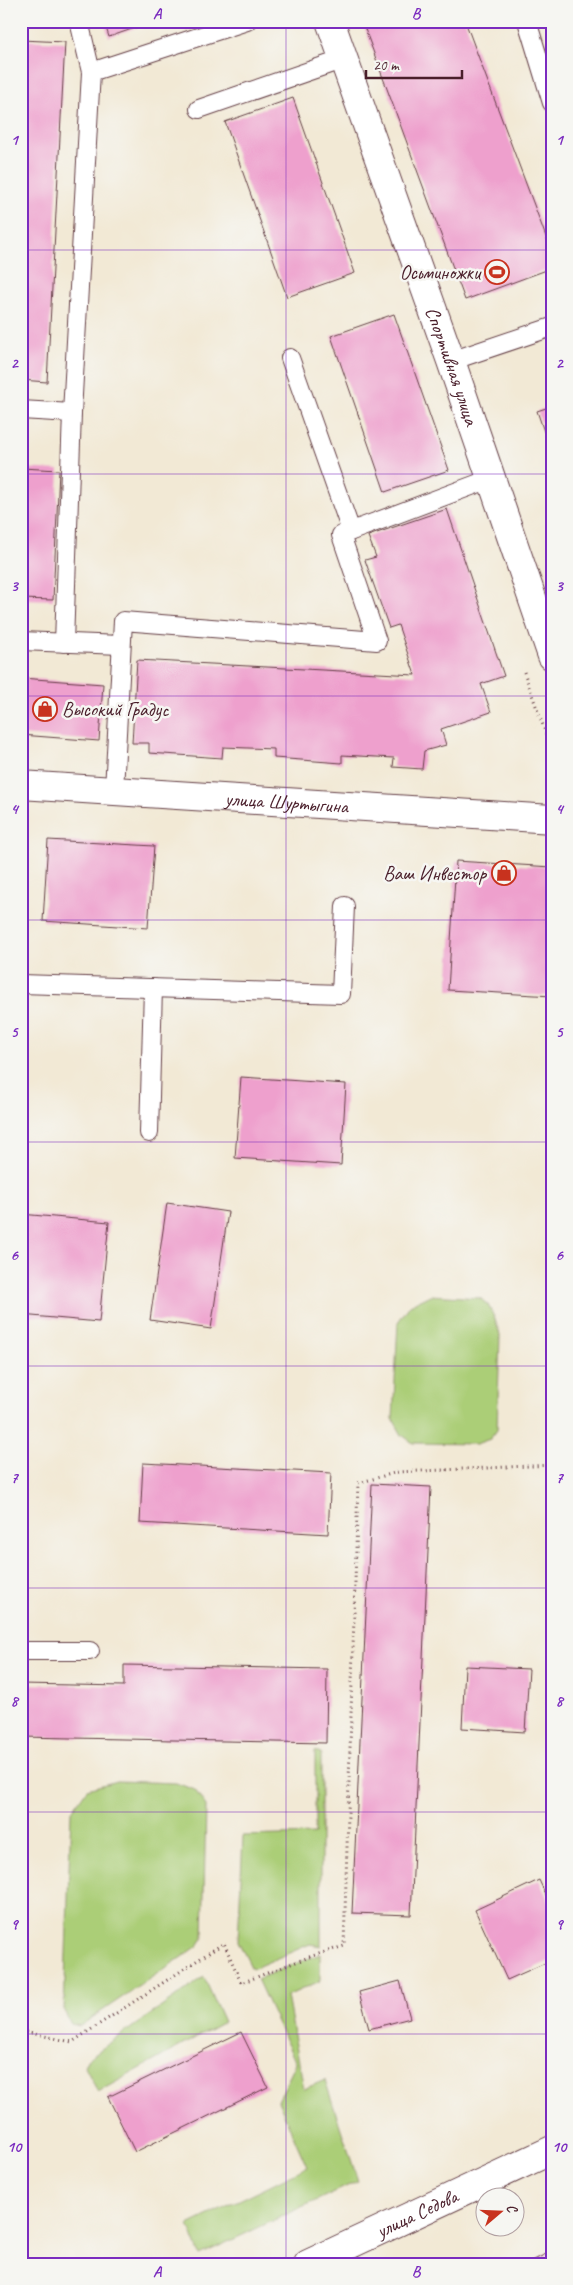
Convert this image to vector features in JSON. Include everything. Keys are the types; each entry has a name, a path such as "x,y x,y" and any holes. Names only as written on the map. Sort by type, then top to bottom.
{"street":[{"name":"Спортивная улица","path":"330,21 451,361 552,656"},
{"name":"улица Шуртыгина","path":"21,785 552,819"},
{"name":"улица Седова","path":"308,2264 552,2150"}],"lane":[{"path":"64,643 72,413 91,72 79,21"},
{"path":"91,72 247,21"},
{"path":"527,21 549,82 552,103"},
{"path":"199,110 344,59"},
{"path":"451,361 552,328"},
{"path":"290,358 351,531"},
{"path":"21,410 72,413"},
{"path":"114,790 123,621 377,642 341,535 490,479"},
{"path":"21,641 122,645"},
{"path":"21,984 341,994 345,906"},
{"path":"149,1133 153,988"},
{"path":"21,1651 90,1651"}],"path":[{"path":"21,2031 72,2042 224,1943 241,1983 344,1946 358,1483 398,1472 552,1465"}],"green space":[{"path":"430,1295 480,1298 488,1305 495,1319 500,1335 497,1430 490,1439 476,1444 413,1443 402,1435 393,1419 398,1322 410,1305"},
{"path":"315,1751 321,1753 321,1946 310,1944 252,1969 238,1941 243,1836 315,1834"},
{"path":"117,1781 176,1783 195,1790 206,1806 203,1938 198,1946 80,2026 71,2024 64,2011 71,1812 87,1789"},
{"path":"320,1954 320,1981 287,1996 304,2089 325,2080 358,2181 200,2255 188,2225 307,2167 278,2101 296,2063 257,1979"},
{"path":"204,1977 224,2022 98,2092 85,2067 87,2059"}],"building":[{"path":"104,21 152,21 152,22 109,37"},
{"path":"362,21 465,21 552,253 552,268 465,300"},
{"path":"21,40 65,42 47,382 21,380"},
{"path":"293,98 355,273 287,297 225,122"},
{"path":"394,314 449,470 385,492 331,336"},
{"path":"552,406 552,452 551,452 537,411"},
{"path":"21,468 59,470 53,600 21,599"},
{"path":"447,509 504,676 481,684 491,712 441,729 446,745 424,751 422,769 393,767 394,758 342,755 342,763 274,758 274,749 223,747 222,758 149,753 149,743 132,743 137,660 415,675 398,625 389,628 365,560 376,557 368,536"},
{"path":"21,678 103,684 99,741 21,735"},
{"path":"48,840 154,846 148,928 43,921"},
{"path":"456,861 552,867 552,996 448,990"},
{"path":"241,1077 346,1084 341,1165 235,1158"},
{"path":"167,1203 228,1212 211,1329 150,1320"},
{"path":"21,1214 109,1222 99,1322 21,1315"},
{"path":"143,1463 331,1473 328,1534 140,1523"},
{"path":"372,1484 431,1487 411,1915 352,1913"},
{"path":"124,1665 327,1669 326,1743 21,1737 21,1684 124,1686"},
{"path":"465,1666 529,1669 525,1732 462,1728"},
{"path":"539,1880 552,1908 552,1960 507,1980 475,1910"},
{"path":"400,1981 410,2018 369,2029 359,1992"},
{"path":"241,2032 268,2087 135,2152 108,2097"},
{"path":"552,2251 552,2264 526,2264"}],"place":[{"name":"Осьминожки","path":"497,272"},
{"name":"Высокий Градус","path":"45,709"},
{"name":"Ваш Инвестор","path":"504,873"}]}
